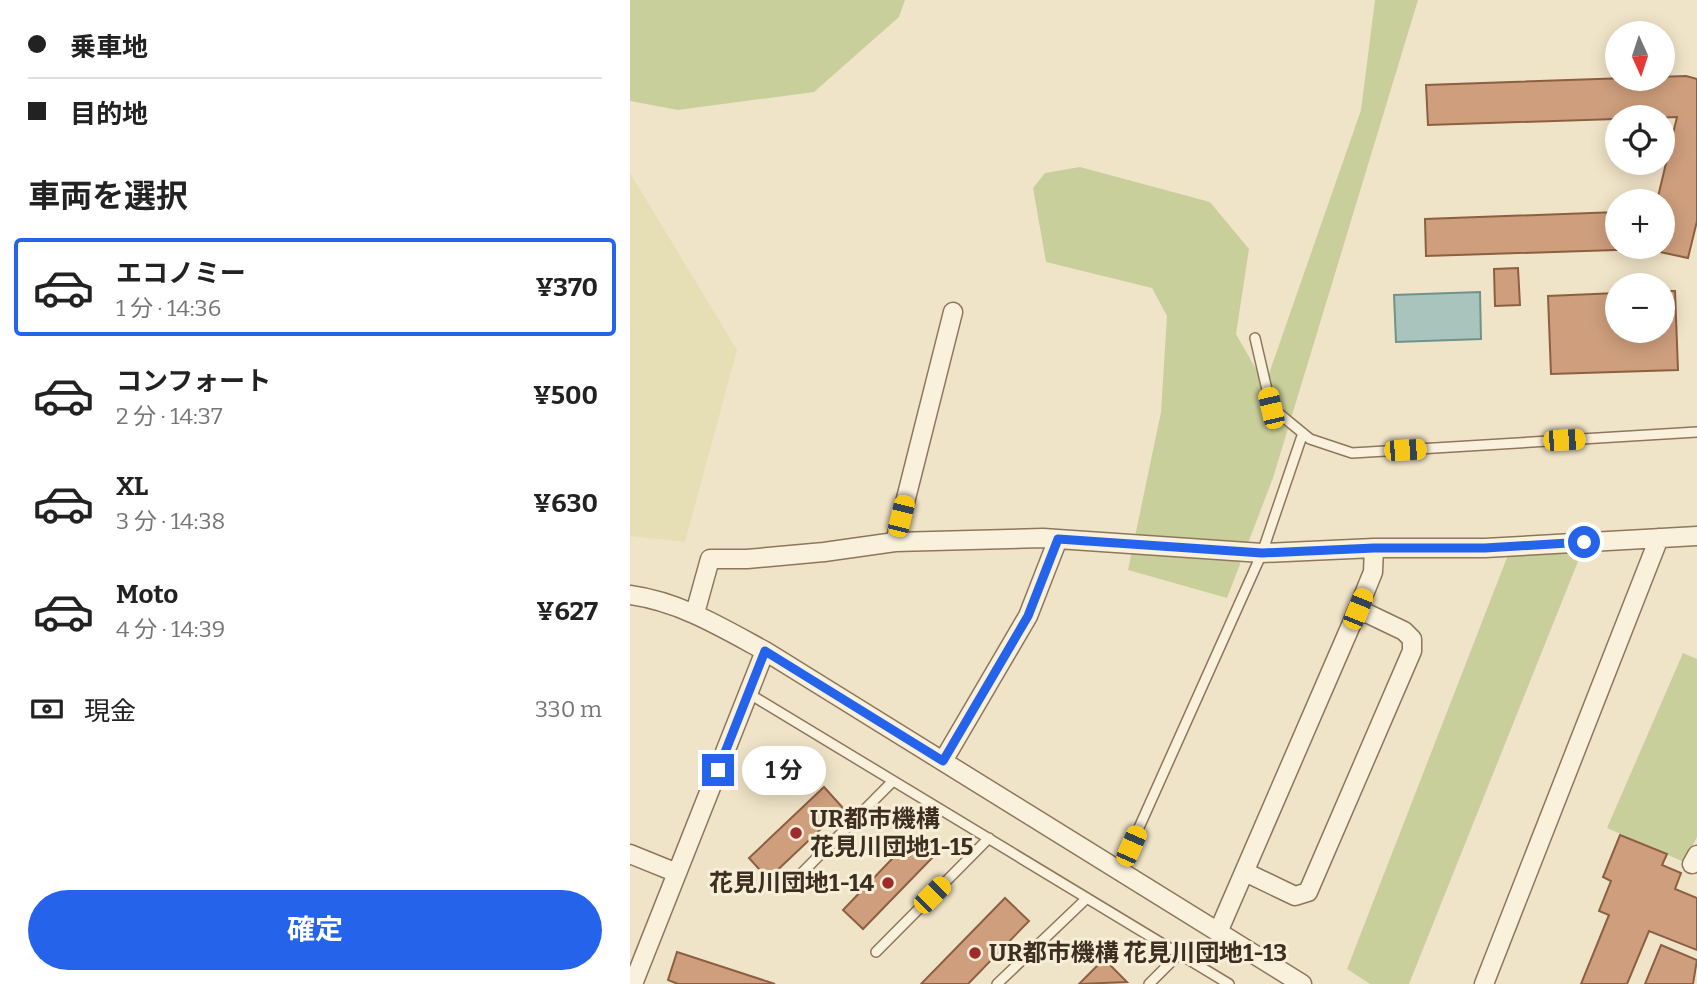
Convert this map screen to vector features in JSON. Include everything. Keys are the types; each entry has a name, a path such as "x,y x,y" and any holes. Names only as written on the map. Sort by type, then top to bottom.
{"street":[{"path":"895,542 953,312"},
{"path":"695,613 710,559 786,556 895,542 1058,539 1262,553 1374,548 1485,548 1697,536"},
{"path":"1484,984 1659,538"},
{"path":"943,761 1028,616 1058,539"},
{"path":"1219,930 1358,609 1373,572 1374,548"},
{"path":"630,595 650,598 695,613 765,651 1219,930 1302,984"},
{"path":"1245,872 1295,896 1308,892 1407,664 1412,651 1412,639 1404,631 1358,609"},
{"path":"633,984 765,651"},
{"path":"630,854 677,873"}],"lane":[{"path":"1255,338 1271,408 1310,439 1352,453 1697,432"},
{"path":"1120,870 1262,553 1303,433"},
{"path":"748,693 1228,984"},
{"path":"785,890 893,780"},
{"path":"876,952 989,838"},
{"path":"997,984 1087,898"},
{"path":"1149,984 1179,954"}],"shaded area":[{"path":"630,173 737,350 685,542 630,536"}],"green space":[{"path":"630,0 905,0 899,17 814,92 678,110 630,101"},
{"path":"1375,0 1418,0 1273,478 1227,598 1128,570 1161,412 1167,316 1152,288 1046,262 1033,188 1045,173 1080,167 1210,202 1249,249 1236,334 1265,385 1361,110"},
{"path":"1583,549 1409,984 1370,984 1347,969 1508,555"},
{"path":"1683,653 1697,659 1697,837 1684,862 1607,828"}],"water":[{"path":"1480,292 1481,339 1396,342 1394,295"}],"building":[{"path":"1675,76 1697,79 1697,221 1688,258 1675,255 1675,189 1660,189 1663,175 1675,175 1675,105 1605,105 1605,119 1428,125 1426,85 1605,79 1605,91 1675,91"},
{"path":"1605,212 1605,250 1426,256 1425,219"},
{"path":"1518,268 1520,305 1495,306 1494,269"},
{"path":"1675,291 1678,370 1551,374 1548,296 1605,294 1605,343 1675,343"},
{"name":"UR都市機構 花見川団地1-15","path":"824,787 843,808 768,879 749,858"},
{"path":"1620,835 1667,854 1662,865 1681,873 1675,889 1697,898 1697,950 1649,931 1627,984 1581,984 1609,915 1599,911 1611,881 1603,877"},
{"name":"花見川団地1-14","path":"913,837 933,857 863,929 843,910"},
{"name":"UR都市機構 花見川団地1-13","path":"1005,898 1029,921 968,984 921,984"},
{"path":"1661,945 1697,960 1693,984 1645,984"},
{"path":"677,952 775,984 678,984 668,980"},
{"path":"1104,959 1127,982 1079,984"}],"place":[{"name":"UR都市機構 花見川団地1-15","path":"796,833"},
{"name":"花見川団地1-14","path":"888,883"},
{"name":"UR都市機構 花見川団地1-13","path":"975,953"}],"route":[{"path":"718,770 765,651 943,761 1028,616 1058,539 1262,553 1374,548 1485,548 1584,542"}]}
